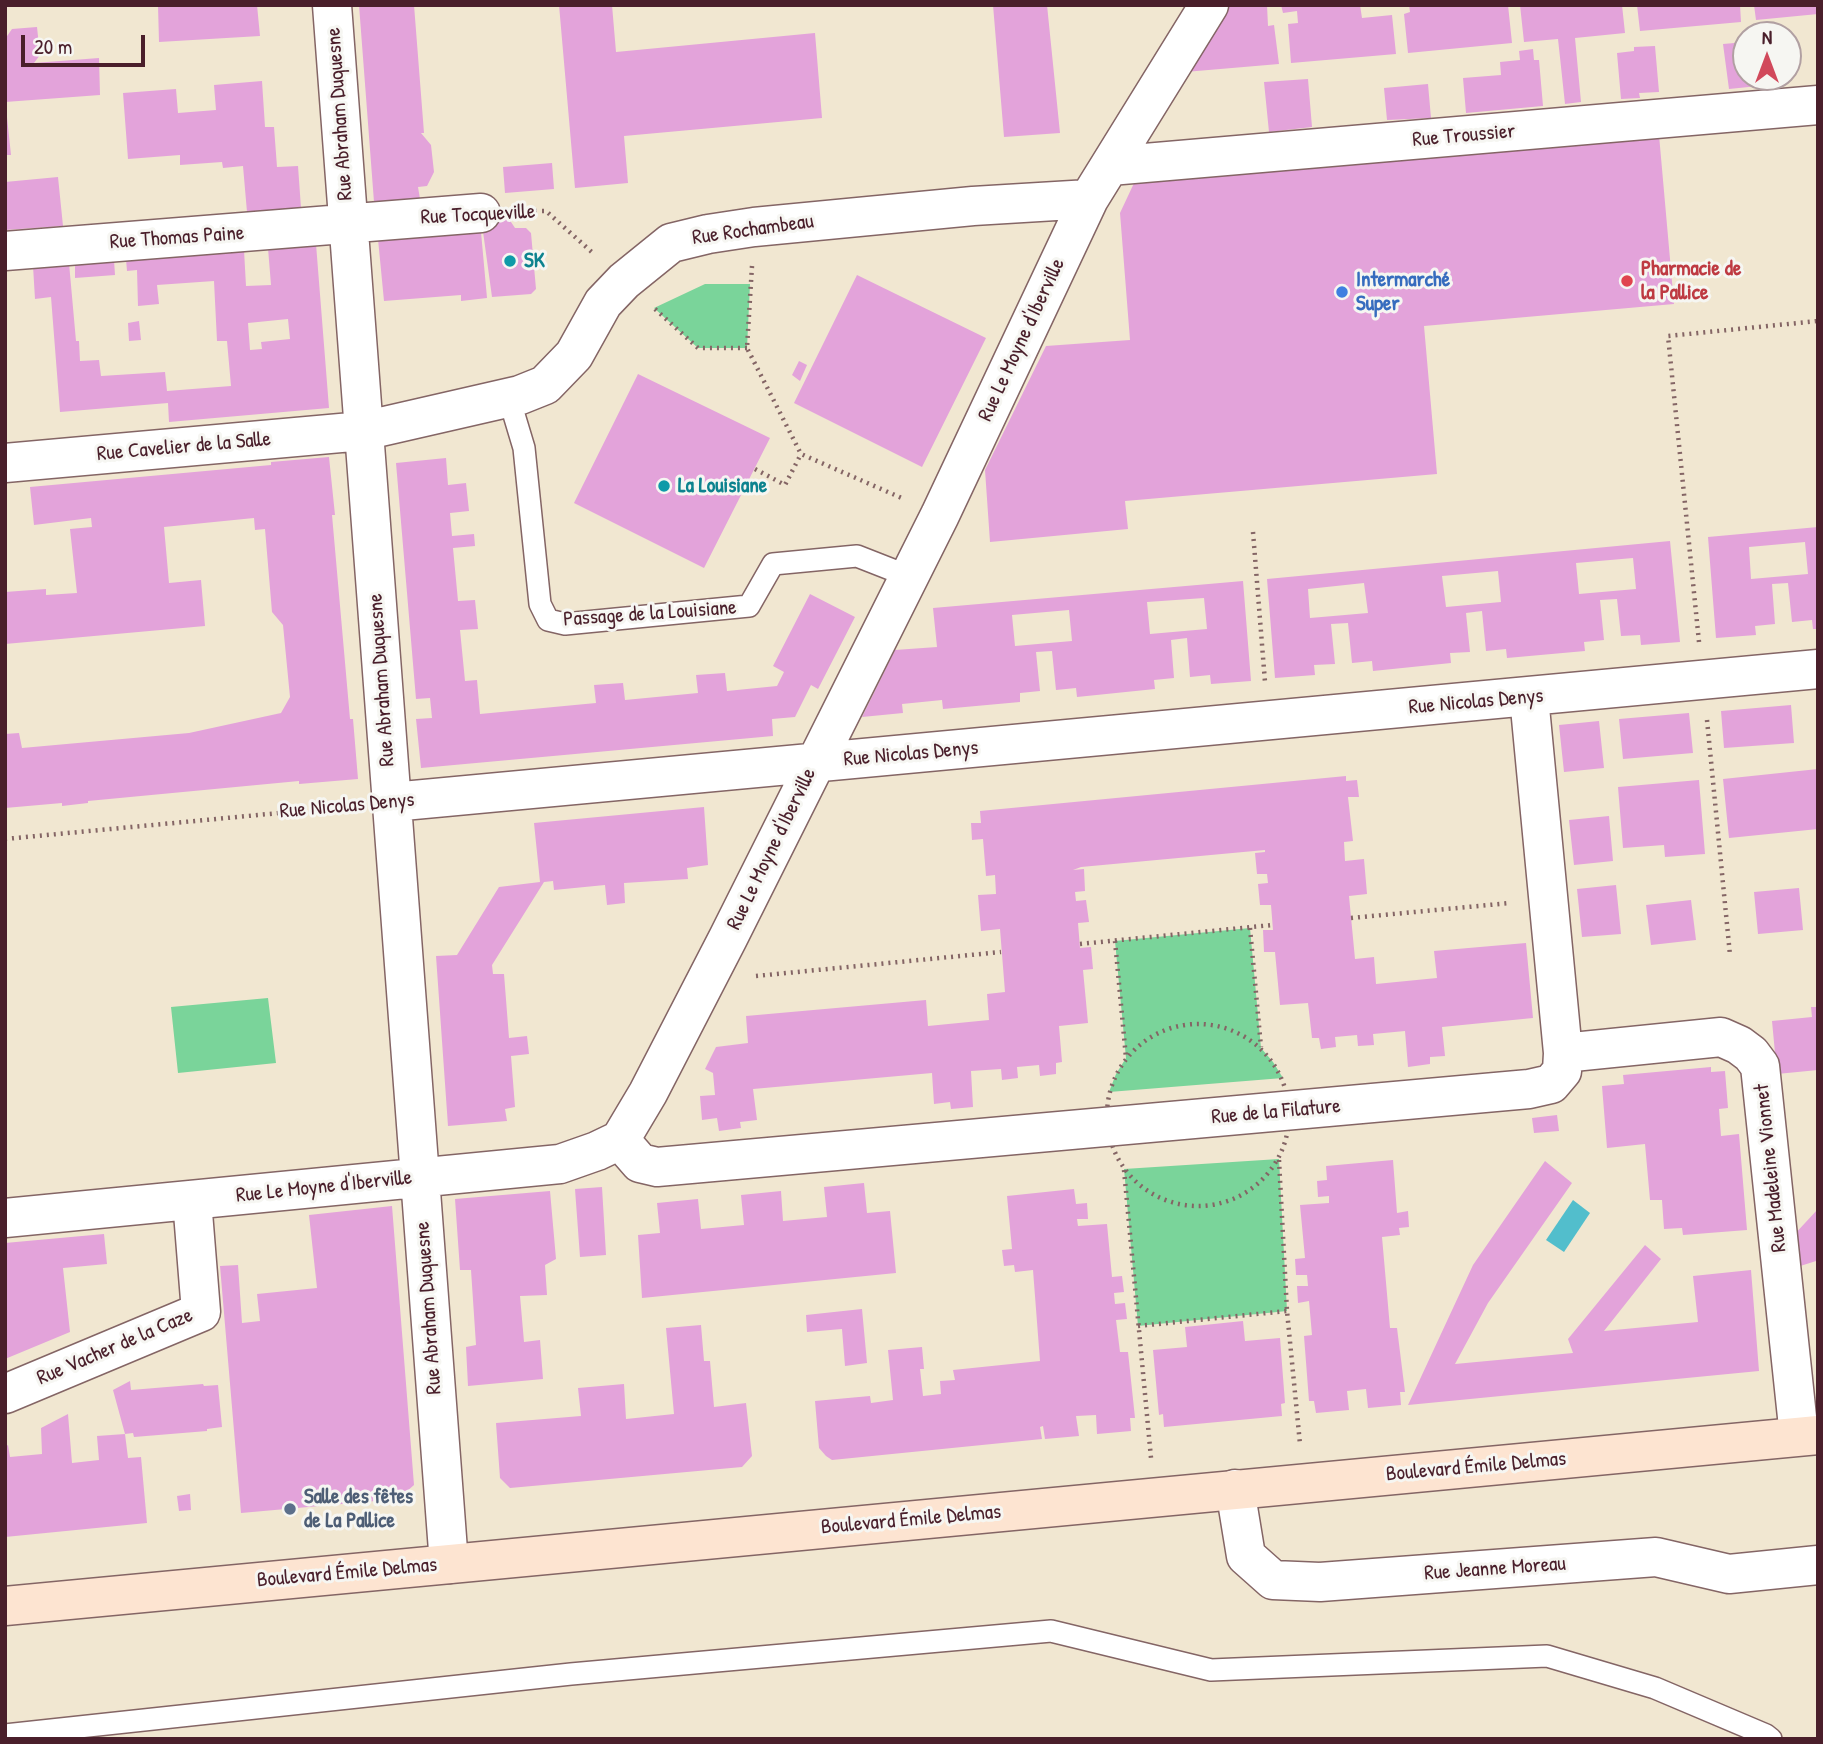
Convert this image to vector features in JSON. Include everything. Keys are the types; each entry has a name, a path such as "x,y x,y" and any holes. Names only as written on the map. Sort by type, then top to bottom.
{"main road":[{"name":"Boulevard Émile Delmas","path":"5,1606 1808,1436"}],"street":[{"name":"Rue Abraham Duquesne","path":"332,5 449,1564"},
{"name":"Rue Le Moyne d'Iberville","path":"5,1217 561,1164 620,1140 648,1093 706,981 940,515 1089,200 1209,5"},
{"name":"Rue Troussier","path":"1110,166 1818,105"},
{"name":"Rue Rochambeau","path":"363,431 509,398 545,385 574,355 603,303 624,281 671,243 754,227 972,206 1089,200"},
{"name":"Rue Tocqueville","path":"348,224 481,213"},
{"name":"Rue Thomas Paine","path":"5,251 348,224"},
{"name":"Rue Cavelier de la Salle","path":"5,463 363,431"},
{"name":"Rue Nicolas Denys","path":"392,802 1818,670"},
{"name":"Rue de la Filature","path":"620,1140 640,1163 657,1167 1529,1089 1551,1084 1562,1071 1563,1053 1529,697"},
{"name":"Rue Madeleine Vionnet","path":"1563,1053 1721,1037 1745,1049 1760,1066 1808,1436"},
{"name":"Rue Vacher de la Caze","path":"5,1394 201,1312 192,1199"},
{"name":"Rue Jeanne Moreau","path":"1235,1489 1246,1556 1273,1580 1320,1582 1656,1557 1729,1573 1818,1565"}],"lane":[{"name":"Passage de la Louisiane","path":"509,398 524,448 540,604 548,620 565,624 750,606 773,564 857,556 908,576"},
{"path":"5,1735 570,1674 1051,1631 1211,1670 1547,1656 1655,1688 1771,1739"}],"path":[{"name":"Rue Tocqueville","path":"481,213 546,211 698,348 747,348"},
{"path":"754,227 747,348 801,454 940,515"},
{"path":"1668,336 1818,321"},
{"path":"755,470 785,485 801,454"},
{"path":"1253,532 1269,721"},
{"name":"Rue Nicolas Denys","path":"5,839 392,802"},
{"path":"1351,918 1548,899"},
{"path":"1080,944 1272,925"},
{"path":"1250,928 1261,1048"},
{"path":"1115,941 1126,1058"},
{"path":"706,981 1001,952"},
{"path":"1279,1159 1287,1311 1304,1483"},
{"path":"1124,1169 1155,1497"},
{"path":"1138,1326 1287,1311"}],"green space":[{"path":"705,284 750,284 747,348 698,348 654,308"},
{"path":"1250,928 1261,1048 1283,1078 1109,1092 1126,1058 1115,941"},
{"path":"268,998 276,1063 178,1073 171,1007"},
{"path":"1279,1159 1287,1311 1138,1326 1124,1169"}],"water":[{"path":"1573,1200 1590,1213 1564,1252 1546,1240"}],"building":[{"path":"158,5 257,5 260,36 159,42"},
{"path":"359,5 414,5 424,133 421,133 431,145 434,172 427,186 418,187 420,199 374,202"},
{"path":"559,5 612,5 616,52 815,33 822,118 624,136 628,183 575,188"},
{"path":"993,5 1047,5 1060,133 1004,137"},
{"path":"1225,5 1267,5 1268,26 1274,25 1279,64 1185,72"},
{"path":"1281,5 1360,5 1362,18 1392,15 1396,54 1291,63 1288,24 1298,23 1297,11 1283,13"},
{"path":"1409,5 1508,5 1512,43 1408,53 1404,14 1410,12"},
{"path":"1520,5 1622,5 1625,33 1575,38 1581,102 1565,104 1558,39 1524,42"},
{"path":"1637,5 1740,5 1741,21 1640,31"},
{"path":"1754,5 1818,5 1818,14 1756,20"},
{"path":"37,27 40,55 34,63 99,58 100,95 5,102 5,39 12,29"},
{"path":"1732,43 1732,89 1729,89 1723,44"},
{"path":"1655,46 1659,92 1639,93 1640,98 1621,99 1617,53 1634,51 1634,47"},
{"path":"1533,49 1534,60 1539,60 1543,106 1466,113 1463,78 1501,75 1500,62 1520,60 1519,51"},
{"path":"1308,79 1312,127 1269,132 1264,82"},
{"path":"262,81 265,127 274,127 277,167 298,166 301,208 247,212 243,166 223,168 222,162 180,165 180,155 128,159 123,93 176,89 178,113 216,110 214,85"},
{"path":"1428,84 1431,118 1387,120 1384,88"},
{"path":"7,117 11,155 5,155"},
{"path":"1659,135 1674,304 1424,326 1437,474 1125,501 1128,529 990,542 985,470 1046,346 1130,340 1120,213 1135,181"},
{"path":"552,163 554,189 505,193 503,167"},
{"path":"58,177 63,226 5,230 5,182"},
{"name":"SK","path":"485,213 505,213 515,228 526,228 531,233 536,289 531,294 492,297 481,217"},
{"path":"481,232 487,298 461,301 461,295 384,301 378,239"},
{"path":"316,244 329,408 169,422 168,403 60,412 51,297 35,299 33,266 69,263 80,361 99,360 101,376 165,372 167,391 231,386 227,341 217,341 214,281 157,285 159,304 138,306 137,270 127,271 126,259 244,250 246,286 271,285 268,248","holes":["288,319 290,339 261,342 262,349 250,350 248,323"]},
{"path":"114,260 115,275 75,278 75,263"},
{"path":"857,275 986,338 922,467 794,403"},
{"path":"139,321 141,340 129,341 128,323"},
{"path":"799,361 807,365 800,381 792,375"},
{"name":"La Louisiane","path":"638,374 770,438 704,568 574,503"},
{"path":"329,457 350,719 353,719 358,779 299,784 299,781 88,801 62,806 62,803 5,808 5,734 19,733 22,748 189,733 281,713 290,697 283,625 272,612 265,529 255,530 254,518 164,527 169,583 201,580 205,626 5,644 5,592 46,589 46,595 77,593 70,529 92,527 91,518 34,525 30,487 271,465 271,462"},
{"path":"446,458 448,485 466,483 469,511 450,513 452,536 474,534 475,546 453,548 458,601 475,600 478,629 460,630 465,681 477,680 480,714 596,703 594,685 623,683 625,700 698,693 696,675 725,673 727,691 777,686 784,672 773,666 810,594 855,617 818,689 811,685 795,717 772,719 773,736 421,768 416,719 432,718 430,698 416,699 396,463"},
{"path":"1818,527 1818,629 1813,629 1812,620 1792,622 1788,583 1772,584 1775,624 1755,626 1756,635 1716,638 1708,537","holes":["1805,542 1808,574 1751,579 1749,547"]},
{"path":"1670,541 1680,642 1641,645 1640,635 1621,636 1617,599 1600,600 1604,640 1584,642 1585,651 1507,658 1506,649 1486,651 1482,611 1466,613 1470,652 1450,653 1451,663 1373,671 1372,661 1352,663 1348,623 1331,624 1335,664 1314,665 1315,675 1275,678 1267,579","holes":["1633,558 1636,589 1579,594 1576,563","1498,571 1501,602 1446,607 1442,576","1364,583 1368,613 1310,618 1308,589"]},
{"path":"1243,581 1251,681 1211,684 1210,675 1190,677 1187,638 1171,640 1174,678 1154,680 1155,689 1077,697 1076,688 1056,690 1052,651 1036,652 1040,691 1020,693 1020,702 943,709 942,700 902,704 903,713 862,717 895,650 937,647 933,608","holes":["1204,598 1207,629 1150,634 1147,602","1069,610 1072,641 1015,646 1012,615"]},
{"path":"1791,705 1794,743 1724,748 1721,711"},
{"path":"1689,713 1693,753 1623,759 1619,719"},
{"path":"1599,721 1604,768 1564,772 1559,725"},
{"path":"1818,769 1818,829 1729,838 1723,779"},
{"path":"1346,776 1346,781 1357,780 1359,797 1348,797 1353,841 1344,842 1345,861 1364,859 1367,894 1349,896 1355,959 1374,957 1376,984 1437,978 1434,951 1526,943 1533,1018 1442,1027 1445,1056 1430,1057 1430,1064 1408,1067 1405,1031 1373,1034 1374,1045 1358,1046 1357,1035 1335,1037 1336,1047 1321,1049 1319,1038 1312,1038 1308,1003 1280,1005 1275,952 1264,952 1263,930 1273,930 1271,905 1260,905 1258,884 1268,883 1267,874 1257,874 1255,853 1265,850 1081,867 1073,870 1084,869 1085,891 1075,892 1076,901 1086,900 1089,922 1078,923 1080,948 1091,947 1093,969 1083,970 1088,1023 1059,1026 1062,1062 1056,1063 1056,1074 1040,1076 1039,1065 1017,1067 1018,1078 1002,1080 1001,1069 971,1071 973,1107 951,1109 950,1102 934,1104 932,1073 753,1089 757,1120 740,1122 741,1128 719,1131 717,1118 702,1120 700,1096 715,1095 713,1073 705,1069 716,1047 748,1043 746,1016 926,1000 928,1026 989,1020 987,994 1005,992 1000,929 981,931 978,895 996,894 995,875 986,876 983,839 972,840 971,823 981,823 980,811"},
{"path":"1699,780 1705,854 1665,857 1664,845 1623,848 1618,787"},
{"path":"704,807 708,865 687,868 688,879 624,883 625,903 607,905 605,885 554,890 553,881 544,882 492,965 493,974 504,974 509,1038 527,1036 529,1054 511,1056 515,1107 505,1109 507,1121 448,1126 436,956 457,955 499,887 540,882 534,823"},
{"path":"1609,816 1613,861 1574,865 1569,820"},
{"path":"1616,885 1621,934 1582,937 1577,889"},
{"path":"1799,888 1803,930 1758,934 1754,892"},
{"path":"1691,900 1696,940 1651,945 1646,905"},
{"path":"1811,1007 1818,1007 1818,1070 1777,1074 1772,1021 1812,1017"},
{"path":"1711,1067 1711,1072 1725,1071 1728,1108 1719,1109 1721,1136 1739,1134 1747,1230 1683,1235 1682,1228 1664,1229 1662,1200 1650,1200 1645,1144 1607,1148 1602,1086 1624,1084 1623,1075"},
{"path":"1557,1115 1559,1131 1534,1133 1532,1118"},
{"path":"1393,1160 1397,1213 1408,1211 1409,1227 1399,1228 1400,1235 1382,1237 1390,1328 1397,1328 1405,1392 1400,1392 1401,1405 1368,1408 1366,1389 1347,1391 1349,1410 1316,1413 1314,1401 1309,1401 1304,1336 1312,1335 1309,1301 1298,1303 1297,1286 1308,1286 1307,1275 1296,1275 1295,1259 1305,1258 1300,1205 1329,1203 1329,1196 1318,1197 1317,1181 1327,1180 1326,1166"},
{"path":"1545,1161 1572,1183 1488,1303 1455,1364 1573,1353 1568,1339 1645,1245 1661,1259 1604,1331 1698,1322 1693,1276 1751,1270 1759,1371 1408,1405 1473,1265"},
{"path":"864,1183 867,1213 890,1211 896,1273 642,1298 638,1235 660,1233 657,1203 698,1199 701,1229 744,1225 741,1195 781,1191 783,1221 827,1217 824,1187"},
{"path":"602,1187 606,1255 580,1257 575,1189"},
{"path":"1074,1189 1076,1204 1087,1203 1088,1219 1077,1219 1078,1226 1107,1224 1112,1277 1122,1276 1124,1292 1114,1293 1115,1304 1125,1303 1127,1319 1116,1320 1120,1352 1128,1352 1135,1418 1130,1418 1131,1431 1097,1434 1096,1415 1076,1416 1079,1436 1045,1439 1043,1426 1040,1427 1042,1439 832,1460 826,1456 819,1448 815,1401 870,1396 871,1403 893,1400 888,1350 922,1347 924,1369 920,1369 923,1396 941,1394 940,1381 955,1380 953,1370 1040,1361 1033,1270 1015,1272 1014,1265 1004,1266 1002,1250 1012,1249 1007,1196"},
{"path":"550,1191 556,1259 545,1265 547,1295 520,1296 524,1342 540,1340 543,1379 468,1386 466,1347 476,1345 471,1270 460,1270 455,1199"},
{"path":"392,1206 414,1485 398,1499 241,1513 220,1266 238,1265 242,1323 260,1321 257,1294 317,1288 309,1215"},
{"path":"1818,1209 1818,1263 1816,1261 1794,1268 1792,1237"},
{"path":"104,1234 107,1264 63,1268 70,1332 5,1359 5,1243"},
{"path":"862,1309 867,1363 845,1366 842,1329 807,1332 806,1315"},
{"path":"1243,1321 1245,1341 1280,1338 1285,1403 1281,1404 1282,1416 1164,1427 1163,1414 1159,1415 1153,1350 1187,1347 1185,1327"},
{"path":"701,1325 704,1361 710,1361 714,1407 746,1403 752,1456 742,1467 510,1488 500,1478 496,1423 581,1416 578,1388 624,1384 626,1419 674,1414 666,1328"},
{"path":"130,1381 131,1390 218,1385 222,1427 207,1431 134,1437 133,1433 125,1434 113,1390"},
{"path":"68,1414 72,1463 99,1460 97,1436 125,1434 128,1458 141,1457 147,1523 5,1537 5,1447 8,1445 10,1457 42,1454 41,1428"},
{"path":"190,1494 191,1510 179,1511 177,1496"}],"place":[{"name":"SK","path":"510,261"},
{"name":"Pharmacie de la Pallice","path":"1627,281"},
{"name":"Intermarché Super","path":"1342,292"},
{"name":"La Louisiane","path":"664,486"},
{"name":"Salle des fêtes de La Pallice","path":"290,1509"}]}
